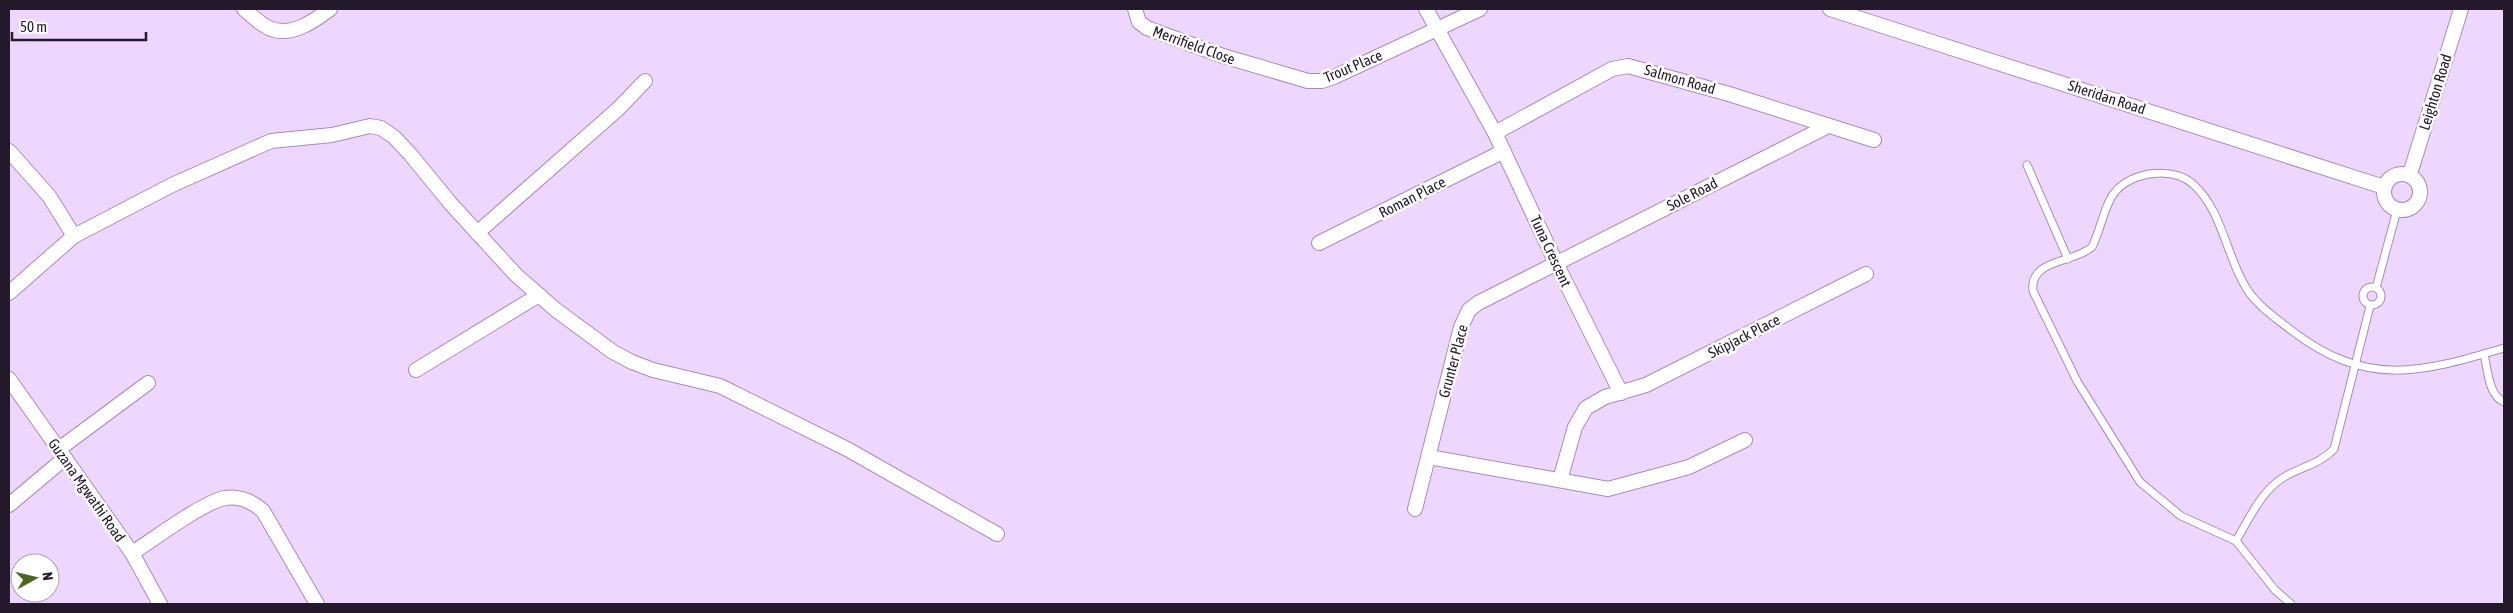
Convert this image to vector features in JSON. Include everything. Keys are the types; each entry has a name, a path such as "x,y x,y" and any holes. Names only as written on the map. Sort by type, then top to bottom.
{"street":[{"path":"244,9 267,28 287,30 301,28 330,9"},
{"name":"Merrifield Close","path":"1135,9 1139,22 1147,28 1264,69"},
{"name":"Tuna Crescent","path":"1426,9 1495,133 1556,263 1621,393"},
{"name":"Trout Place","path":"1264,69 1308,81 1322,81 1480,9"},
{"name":"Sheridan Road","path":"1830,9 2384,186"},
{"name":"Leighton Road","path":"2410,174 2461,9"},
{"name":"Salmon Road","path":"1495,133 1612,68 1628,66 1729,94 1874,140"},
{"path":"477,233 618,109 645,81"},
{"path":"9,293 57,253 74,236 172,185 271,141 332,135 370,126 381,128 394,137 516,275 613,352 653,370 720,386 847,449 998,534"},
{"name":"Sole Road","path":"1556,263 1828,126"},
{"path":"9,151 50,196 74,236"},
{"name":"Roman Place","path":"1319,243 1504,151"},
{"path":"2410,174 2418,182 2419,199 2410,208 2397,210 2387,202 2384,186 2393,176 2410,174"},
{"name":"Grunter Place","path":"1416,509 1461,327 1469,310 1478,303 1556,263"},
{"name":"Skipjack Place","path":"1621,393 1646,385 1866,274"},
{"path":"416,370 539,295"},
{"name":"Guzana Mgwathi Road","path":"9,379 132,553 160,604"},
{"path":"9,505 62,453 148,383"},
{"path":"1560,480 1580,414 1595,402 1621,393"},
{"path":"1429,456 1608,489 1689,467 1745,440"},
{"path":"132,553 206,506 223,499 245,499 254,503 263,511 317,604"}],"lane":[{"path":"2027,165 2068,259"},
{"path":"2291,604 2270,584 2236,541 2181,516 2140,482 2077,381 2033,291 2033,278 2039,270 2086,252 2092,247 2109,202 2114,192 2122,186 2147,175 2169,174 2185,178 2203,196 2221,228 2244,285 2254,298 2266,310 2321,352 2355,366 2388,370 2414,370 2504,348"},
{"path":"2376,288 2397,210"},
{"path":"2370,287 2376,288 2380,292 2381,300 2376,305 2370,306 2363,299 2364,292 2370,287"},
{"path":"2236,541 2258,505 2274,485 2284,477 2327,456 2334,449 2370,306"},
{"path":"2484,354 2492,390 2496,398 2504,402"}]}
